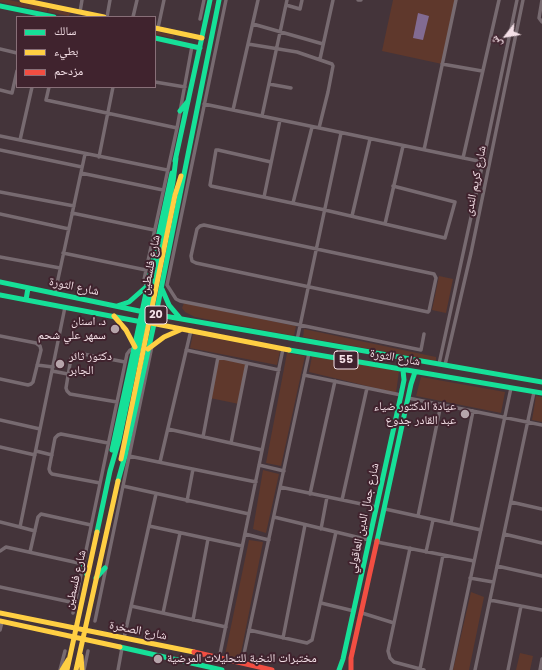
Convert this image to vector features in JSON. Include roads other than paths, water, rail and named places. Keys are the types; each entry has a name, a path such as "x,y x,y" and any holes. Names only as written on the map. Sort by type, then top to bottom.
{"main road":[{"path":"22,0 100,16"},
{"name":"شارع فلسطين","path":"67,670 110,471 112,451 143,312 168,184 176,158 210,0"},
{"name":"شارع فلسطين","path":"76,670 120,473 150,348 154,314 164,287 186,156 219,0"},
{"path":"203,2 208,11"},
{"path":"0,6 47,16"},
{"path":"214,25 220,26"},
{"path":"156,28 202,38"},
{"path":"176,43 178,33"},
{"path":"156,38 200,48"},
{"path":"180,111 188,101"},
{"name":"شارع فلسطين","path":"110,471 121,440 148,306 173,195 186,156"},
{"name":"شارع فلسطين","path":"173,195 176,158"},
{"name":"شارع الثورة","path":"0,282 143,312"},
{"path":"116,306 129,302 147,287"},
{"path":"164,287 169,305 181,318"},
{"path":"26,300 28,288"},
{"name":"شارع الثورة","path":"0,295 141,321"},
{"name":"شارع الثورة","path":"154,314 542,382"},
{"path":"114,316 126,330 135,348"},
{"name":"شارع الثورة","path":"152,324 191,330 283,349 542,393"},
{"path":"150,348 164,337 182,329"},
{"path":"353,361 355,350"},
{"name":"شارع جمال الدين العاقولي","path":"339,670 354,611 401,395 403,370"},
{"name":"شارع جمال الدين العاقولي","path":"351,670 352,658 411,384 415,372"},
{"path":"403,382 411,384"},
{"name":"شارع فلسطين","path":"120,473 121,440"},
{"path":"83,564 87,578"},
{"path":"96,579 105,568"},
{"name":"شارع الصخرة","path":"0,613 188,651 272,670"},
{"name":"شارع الصخرة","path":"1,622 219,670"},
{"path":"186,662 188,651"},
{"path":"80,653 83,670"},
{"path":"61,670 70,658"}],"street":[{"path":"80,12 82,0"},
{"path":"105,16 110,0"},
{"path":"133,16 137,0"},
{"path":"156,28 164,0"},
{"path":"226,0 164,287 180,301 421,350 424,334"},
{"path":"233,110 258,0"},
{"path":"262,116 287,0"},
{"path":"286,5 300,9 302,0"},
{"path":"320,59 333,0"},
{"path":"424,150 456,0"},
{"path":"463,158 499,0"},
{"name":"شارع كريم الندى","path":"439,364 517,0"},
{"name":"شارع كريم الندى","path":"445,365 471,253 523,0"},
{"path":"542,0 539,18 542,22"},
{"path":"200,19 203,2"},
{"path":"514,17 519,17"},
{"path":"253,24 324,44"},
{"path":"248,44 297,52 329,62 333,66 319,128"},
{"path":"147,287 144,280 162,190 177,128 192,46"},
{"path":"0,49 16,53"},
{"path":"442,64 482,71"},
{"path":"0,90 12,93 16,75"},
{"path":"156,82 185,87"},
{"path":"269,84 291,88"},
{"path":"20,140 32,88"},
{"path":"49,88 46,100 177,128"},
{"path":"99,157 113,88"},
{"path":"204,104 483,162"},
{"path":"264,197 280,120"},
{"path":"293,203 312,127"},
{"path":"297,340 341,133"},
{"path":"0,136 167,170"},
{"path":"352,216 370,139"},
{"path":"385,224 403,146"},
{"path":"0,150 82,167"},
{"path":"271,162 218,150 214,152 209,183 211,186 325,210 445,238 455,202 393,186"},
{"path":"55,293 85,154"},
{"path":"81,173 162,190"},
{"path":"0,192 74,206"},
{"path":"72,213 154,230"},
{"path":"0,214 68,229"},
{"path":"204,225 434,274 436,278 428,312 308,286 196,263 192,260 191,256 197,229 204,225"},
{"path":"464,251 471,253"},
{"path":"63,253 146,270"},
{"path":"0,257 60,268"},
{"path":"20,527 65,307"},
{"path":"160,462 191,330"},
{"path":"0,336 36,343 40,346 41,350 33,382 31,384 0,379"},
{"path":"73,613 125,362 128,351 135,348"},
{"path":"95,621 150,348"},
{"path":"219,659 283,349"},
{"path":"186,350 279,370"},
{"path":"117,402 70,394 67,392 66,388 68,374 72,358 74,354 78,353 125,362"},
{"path":"242,663 309,353"},
{"path":"203,437 218,357"},
{"path":"231,443 247,363"},
{"path":"37,365 68,374"},
{"path":"304,375 401,395"},
{"path":"310,494 335,381"},
{"path":"342,500 367,388"},
{"path":"451,670 511,388"},
{"path":"475,670 534,392"},
{"path":"408,398 542,425"},
{"path":"418,516 441,404"},
{"path":"451,524 473,411"},
{"path":"0,420 40,429"},
{"path":"168,429 262,450"},
{"path":"100,483 52,474 50,472 49,469 55,438 61,434 108,443"},
{"path":"0,447 52,455"},
{"path":"129,456 256,482"},
{"path":"259,465 284,471"},
{"path":"187,501 193,469"},
{"path":"123,486 249,514"},
{"path":"280,487 376,507"},
{"path":"124,638 156,494"},
{"path":"321,529 327,497"},
{"path":"510,502 542,508"},
{"path":"385,509 481,530"},
{"path":"30,552 38,517 41,514 91,524"},
{"path":"274,517 369,540"},
{"path":"426,552 433,520"},
{"path":"0,522 35,531"},
{"path":"283,638 305,525"},
{"path":"149,526 242,546"},
{"path":"249,630 307,643 312,640 336,532"},
{"path":"163,613 180,533"},
{"path":"245,534 269,540"},
{"path":"504,534 542,543"},
{"path":"193,620 208,539"},
{"path":"377,542 474,562"},
{"path":"0,551 6,547 83,564"},
{"path":"410,548 388,651 390,658 394,662 422,670 443,555"},
{"path":"497,566 542,576"},
{"path":"470,578 493,582"},
{"path":"0,587 75,603"},
{"path":"490,600 542,610"},
{"path":"321,603 354,611"},
{"path":"131,606 226,627"},
{"path":"508,670 521,606"},
{"path":"362,613 394,623"},
{"path":"0,630 1,622"},
{"path":"118,670 122,648"},
{"path":"61,670 64,651"},
{"path":"83,670 88,652"},
{"path":"540,670 542,660"}],"place":[{"name":"د. اسنان سمهر علي شحم","path":"115,329"},
{"name":"دكتور ثائر الجابر","path":"60,364"},
{"name":"عيادة الدكتور ضياء عبد القادر جدوع","path":"465,414"},
{"name":"مختبرات النخبة للتحليلات المرضية","path":"158,659"}]}
